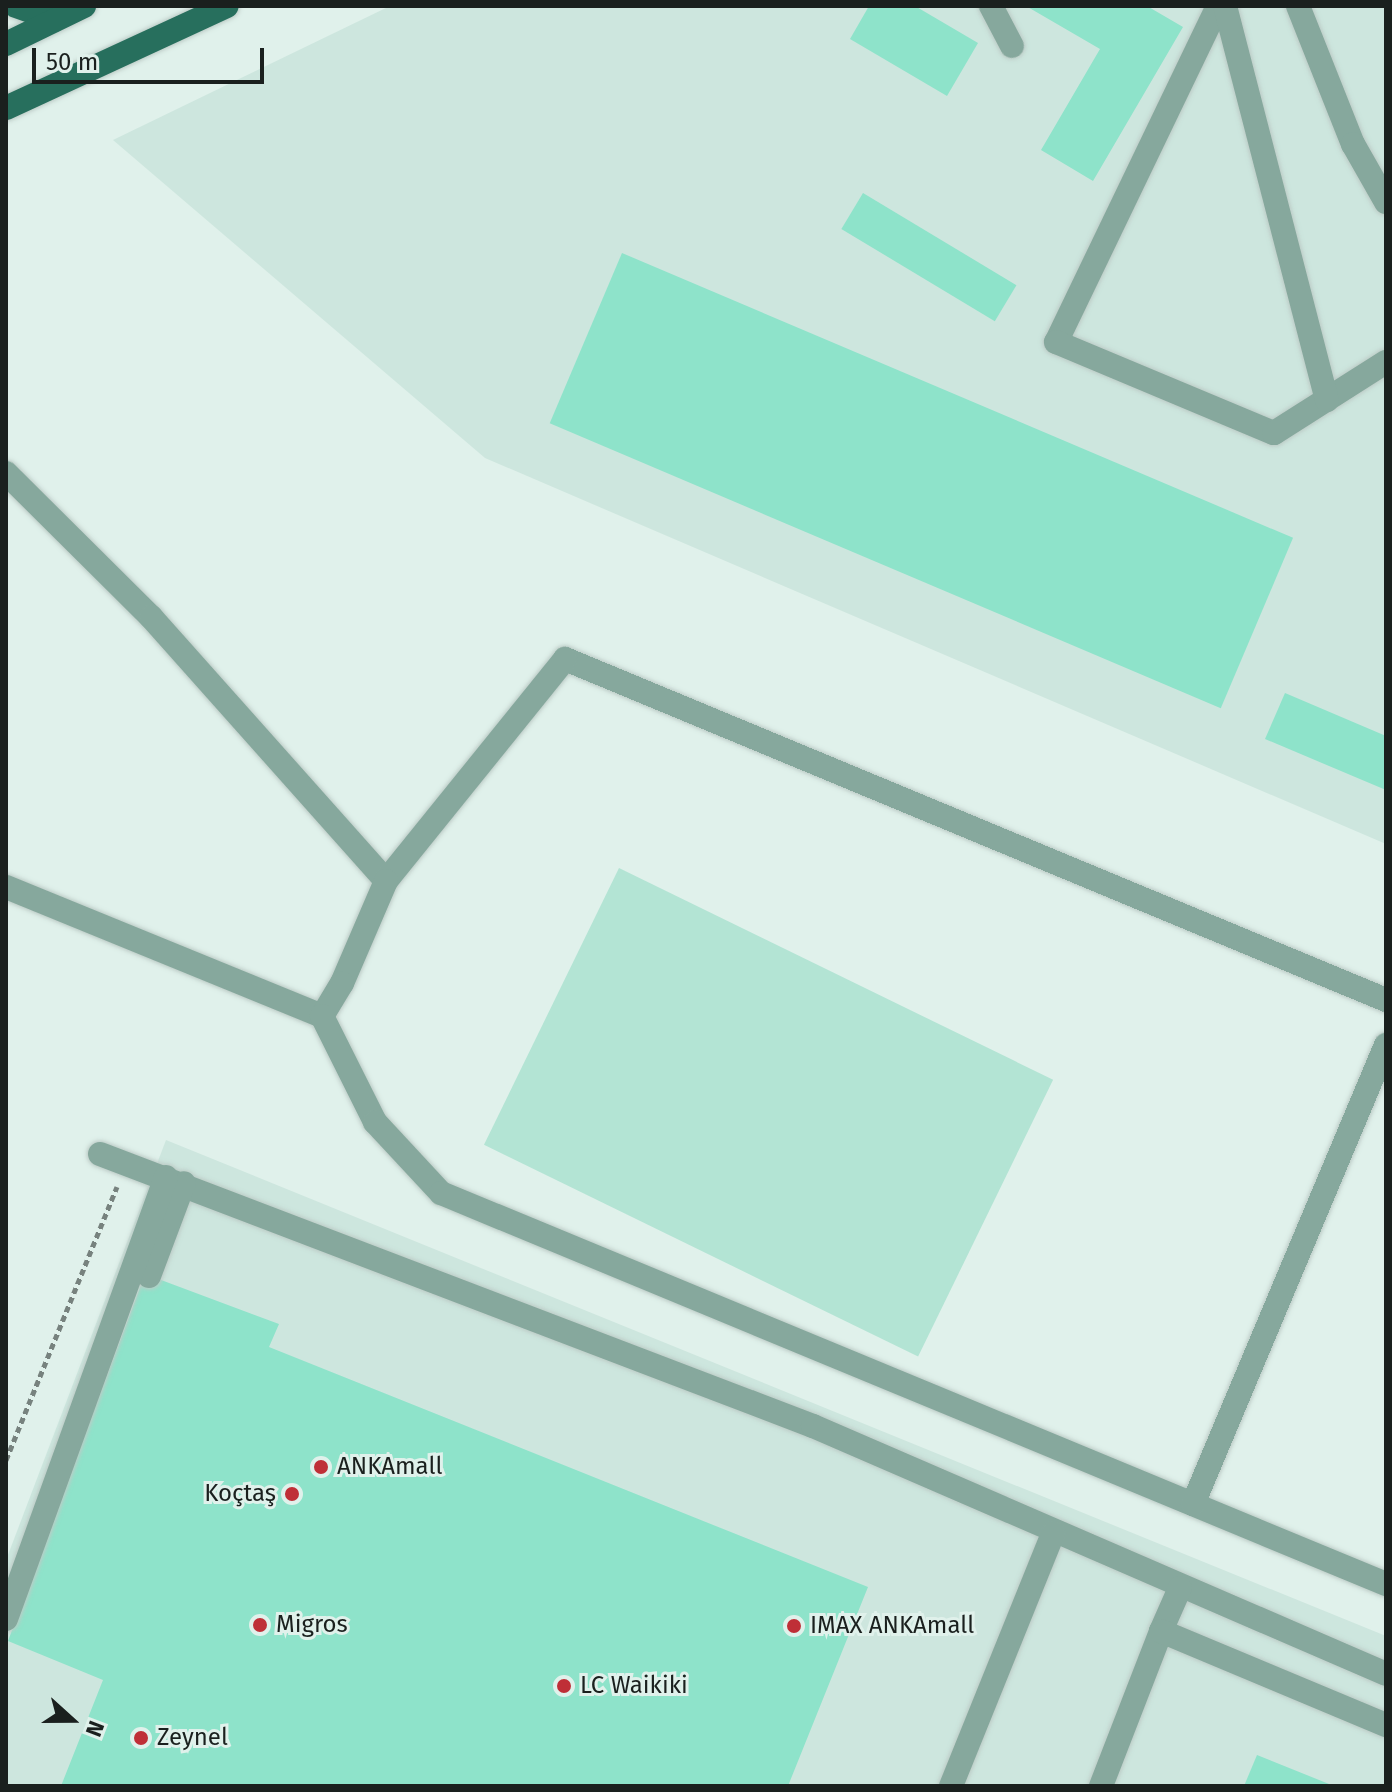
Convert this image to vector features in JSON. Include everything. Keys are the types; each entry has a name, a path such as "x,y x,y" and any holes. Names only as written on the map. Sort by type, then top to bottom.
{"main road":[{"path":"16,6 55,20"},
{"path":"6,44 84,6"},
{"path":"6,108 227,6"}],"street":[{"path":"991,6 1012,46"},
{"path":"1218,6 1056,342 1274,433 1386,362"},
{"path":"1225,6 1327,400"},
{"path":"1298,6 1353,144 1386,202"},
{"path":"6,473 151,617 386,881"},
{"path":"322,1016 342,983 386,881 565,659 1386,1000"},
{"path":"6,887 322,1016 375,1122 441,1193 1386,1584"},
{"path":"1193,1504 1386,1045"},
{"path":"100,1154 175,1180 813,1426 1180,1588 1386,1674"},
{"path":"149,1276 175,1180"},
{"path":"6,1619 175,1180"},
{"path":"951,1786 1053,1533"},
{"path":"1101,1786 1180,1588"},
{"path":"1161,1631 1386,1725"}],"path":[{"path":"6,1460 126,1164"}],"shaded area":[{"path":"390,6 1386,6 1386,844 485,458 113,140"},
{"path":"166,1140 1386,1636 1386,1786 6,1786 6,1560"}],"green space":[{"path":"619,868 1053,1080 918,1357 484,1145"}],"building":[{"path":"869,6 915,6 978,43 947,96 850,39"},
{"path":"1026,6 1147,6 1183,27 1093,181 1041,150 1100,49"},
{"path":"863,193 1016,285 995,321 841,229"},
{"path":"622,253 1293,538 1221,708 550,423"},
{"path":"1285,693 1386,736 1386,790 1265,739"},
{"name":"ANKAmall","path":"145,1274 279,1324 269,1347 868,1587 788,1786 61,1786 103,1680 8,1641"},
{"path":"1257,1755 1334,1786 1244,1786"}],"place":[{"name":"ANKAmall","path":"321,1467"},
{"name":"Koçtaş","path":"292,1494"},
{"name":"Migros","path":"260,1625"},
{"name":"IMAX ANKAmall","path":"794,1626"},
{"name":"LC Waikiki","path":"564,1686"},
{"name":"Zeynel","path":"141,1738"}]}
